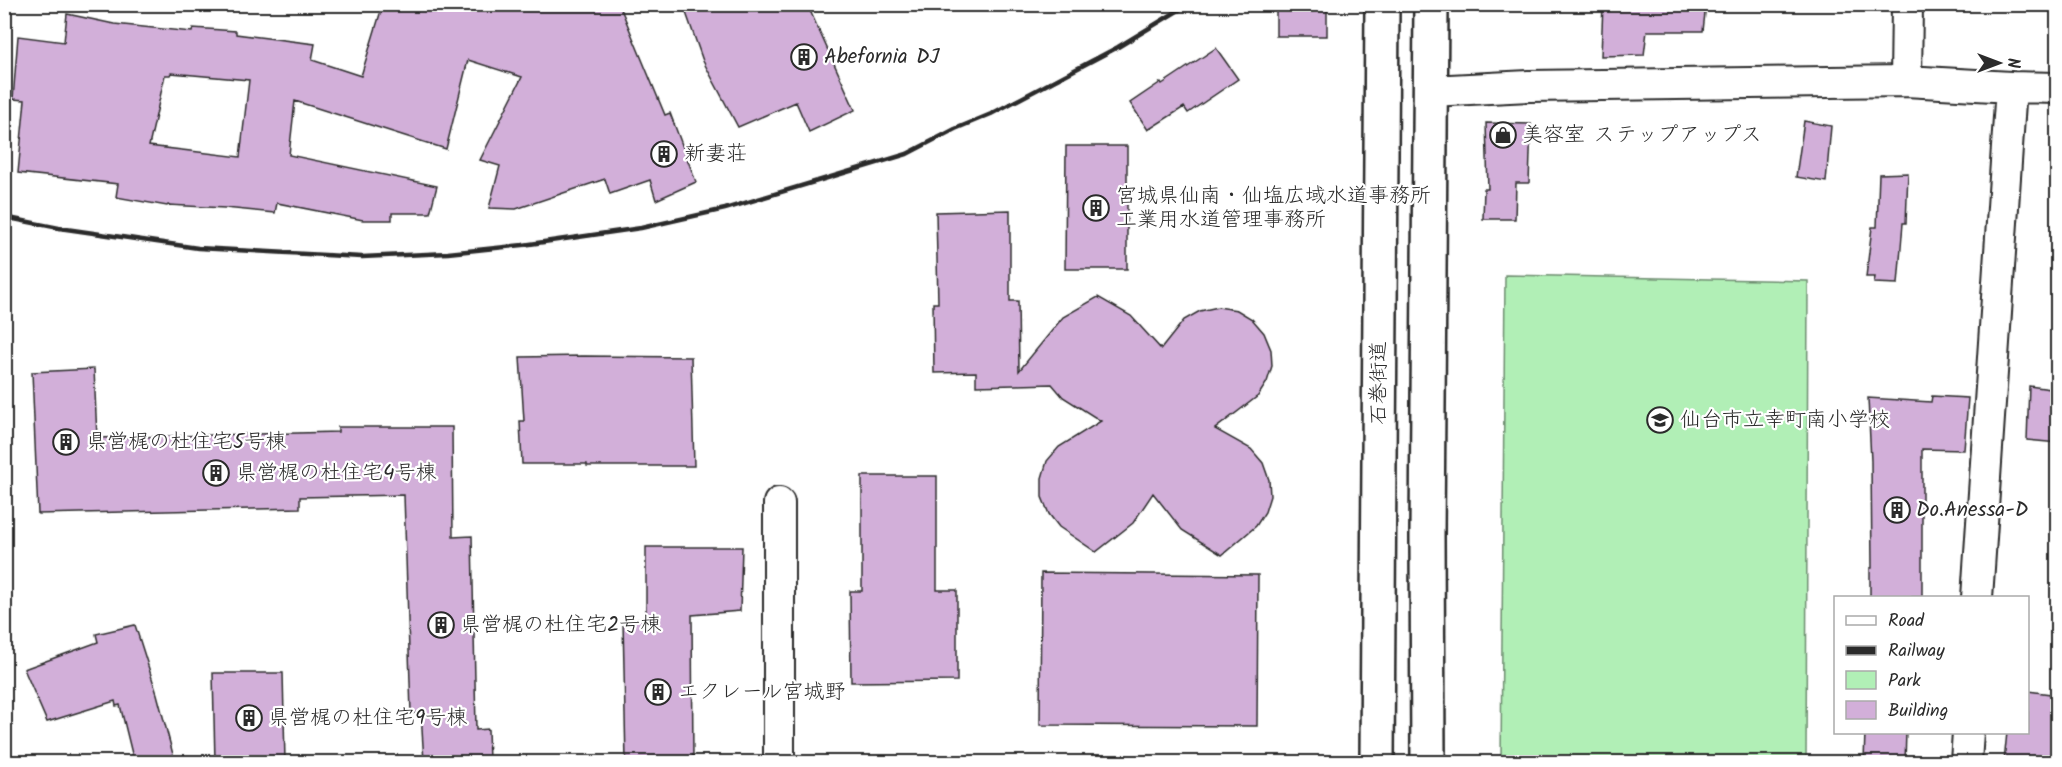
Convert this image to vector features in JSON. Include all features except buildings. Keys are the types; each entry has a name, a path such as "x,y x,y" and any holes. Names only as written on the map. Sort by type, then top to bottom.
{"street":[{"name":"石巻街道","path":"1377,762 1382,4"},
{"path":"1428,762 1427,536 1431,4"},
{"path":"1905,81 1907,4"},
{"path":"1430,91 1529,86 1905,81 2058,88"},
{"path":"1977,596 2011,87"},
{"path":"779,503 779,762"},
{"path":"1966,762 1968,734"}],"green space":[{"name":"仙台市立幸町南小学校","path":"1505,275 1808,281 1806,762 1501,762"}],"railway":[{"path":"4,217 59,228 198,248 362,257 448,253 641,228 725,209 907,154 955,129 991,114 1118,47 1189,4"}],"place":[{"name":"Abefornia DJ","path":"804,57"},
{"name":"美容室 ステップアップス","path":"1503,135"},
{"name":"新妻荘","path":"664,154"},
{"name":"宮城県仙南・仙塩広域水道事務所 工業用水道管理事務所","path":"1096,208"},
{"name":"仙台市立幸町南小学校","path":"1660,420"},
{"name":"県営梶の杜住宅5号棟","path":"66,442"},
{"name":"県営梶の杜住宅4号棟","path":"216,473"},
{"name":"Do.Anessa-D","path":"1897,510"},
{"name":"県営梶の杜住宅2号棟","path":"441,625"},
{"name":"エクレール宮城野","path":"658,692"},
{"name":"県営梶の杜住宅9号棟","path":"249,718"}]}
